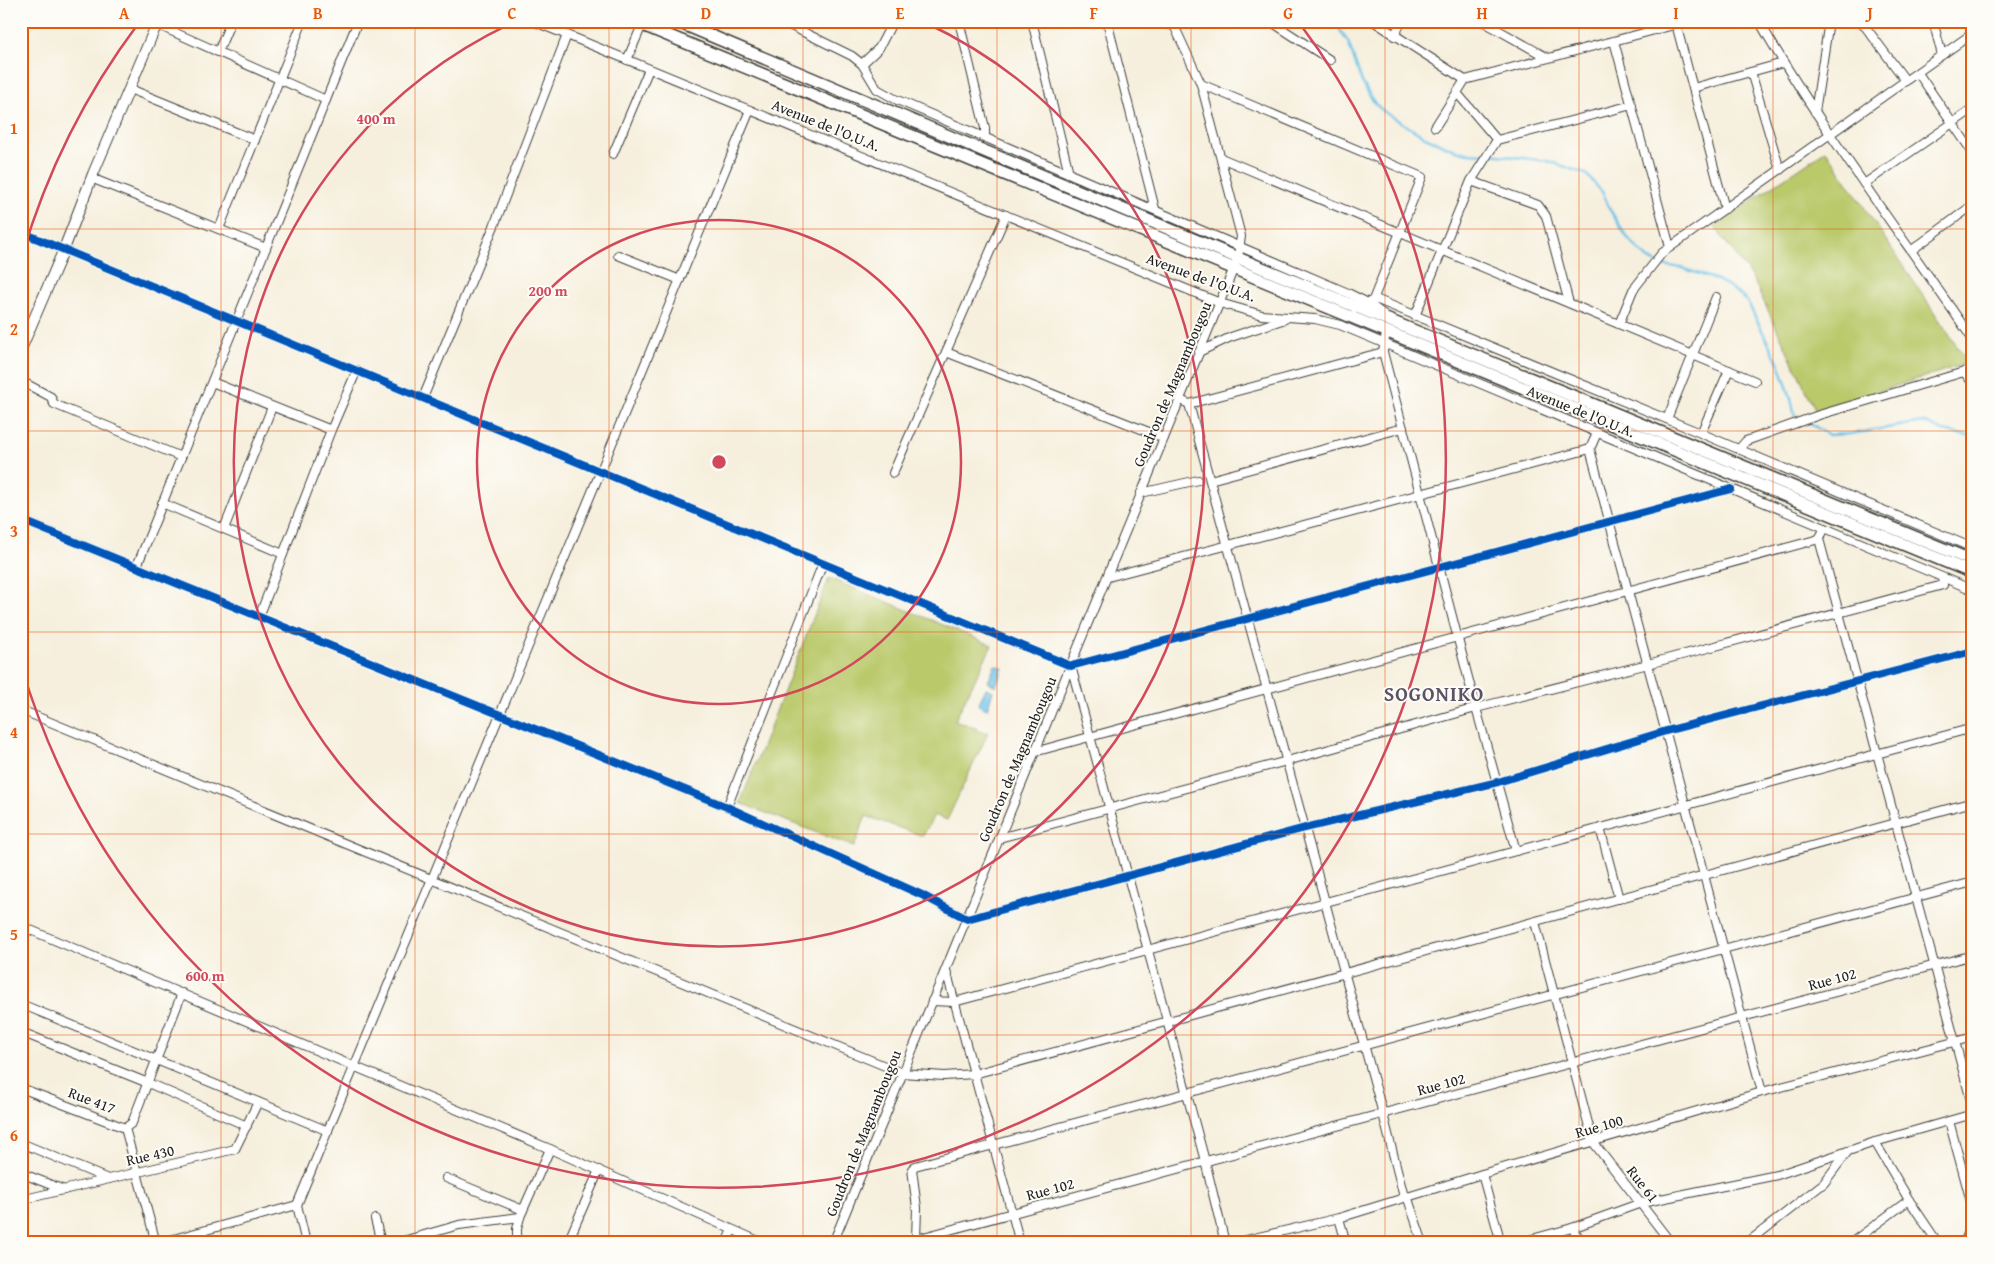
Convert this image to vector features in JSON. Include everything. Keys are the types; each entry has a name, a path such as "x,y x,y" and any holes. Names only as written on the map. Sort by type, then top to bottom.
{"highway":[{"name":"Avenue de l'O.U.A.","path":"676,21 1238,257 1973,561"},
{"name":"Avenue de l'O.U.A.","path":"637,23 1238,257 1385,338 1973,573"}],"main road":[{"path":"21,349 64,249 91,178 130,89 155,22"}],"street":[{"path":"218,52 231,21"},
{"path":"219,229 303,21"},
{"path":"137,566 358,21"},
{"name":"Avenue de l'O.U.A.","path":"533,21 1220,303 1262,315 1315,319 1385,338 1597,433 1973,590"},
{"name":"Avenue de l'O.U.A.","path":"781,21 852,56 862,64 877,89 1154,209 1238,257 1371,302 1378,300 1701,433 1973,548"},
{"path":"862,64 879,48 893,21"},
{"path":"959,21 985,128 985,137"},
{"path":"1032,21 1069,173"},
{"path":"1107,21 1154,209"},
{"path":"1160,21 1173,24 1198,21"},
{"path":"1270,21 1330,60"},
{"path":"1373,21 1465,80"},
{"path":"1394,36 1402,21"},
{"path":"1482,21 1548,58"},
{"path":"1637,21 1658,26"},
{"path":"1435,127 1465,80 1614,41 1658,26 1688,21"},
{"path":"1759,21 1783,63 1829,135 1912,250 1973,340"},
{"path":"1814,112 1829,21"},
{"path":"1861,21 1906,80"},
{"path":"1933,21 1942,55"},
{"path":"155,22 326,100"},
{"path":"627,60 637,23"},
{"path":"1173,24 1201,84 1241,236 1238,257"},
{"path":"1676,24 1725,208"},
{"path":"1618,324 1633,290 1647,270 1662,254 1973,34"},
{"path":"423,398 494,226 567,35"},
{"path":"1614,41 1670,248"},
{"path":"1693,88 1783,63"},
{"path":"613,154 649,69"},
{"path":"1751,72 1780,170"},
{"path":"1918,72 1973,153"},
{"path":"1201,84 1422,177 1371,302 1394,321"},
{"path":"130,89 255,140"},
{"path":"1456,93 1496,140"},
{"path":"1415,316 1471,181 1496,140 1632,105"},
{"path":"1864,184 1973,109"},
{"path":"306,1243 297,1205 750,110"},
{"path":"1221,158 1755,381"},
{"path":"91,178 266,248"},
{"path":"1471,181 1538,204 1546,216 1569,303"},
{"path":"1912,250 1973,206"},
{"path":"893,473 1006,215"},
{"path":"21,232 1071,666 1731,489"},
{"path":"618,255 680,280"},
{"name":"Goudron de Magnambougou","path":"833,1243 1238,257"},
{"path":"1667,419 1716,298"},
{"path":"1199,352 1230,337 1289,318"},
{"path":"1385,338 1383,352 1459,636 1476,708 1516,851"},
{"path":"946,352 1164,438"},
{"path":"1179,400 1189,404 1383,352"},
{"path":"1739,449 1746,441 1819,415 1973,368"},
{"path":"259,616 331,430 357,370"},
{"path":"1701,433 1729,370"},
{"path":"1964,372 1973,383"},
{"path":"21,380 50,397 54,404 181,457"},
{"path":"212,382 331,430"},
{"path":"1189,404 1405,1197 1423,1243"},
{"path":"224,529 272,407"},
{"path":"1210,480 1403,428"},
{"path":"1597,433 1590,449 1762,1092"},
{"path":"1108,577 1590,449"},
{"path":"1141,493 1198,480"},
{"path":"162,503 283,554"},
{"path":"21,520 499,716 727,807 922,895 967,919 1305,828 1498,782 1666,731 1762,708 1857,680 1973,651"},
{"path":"1825,528 1819,539 1973,1108"},
{"path":"1034,752 1819,539"},
{"path":"727,807 823,563"},
{"path":"999,838 1476,708 1943,585 1942,578"},
{"path":"1071,666 1225,1243"},
{"path":"21,710 902,1073 944,1076 974,1074 1973,802"},
{"path":"932,1001 954,1002 1973,728"},
{"path":"1600,828 1619,899"},
{"path":"994,1145 1973,882"},
{"path":"1535,922 1593,1142"},
{"path":"21,926 550,1149 763,1243"},
{"name":"Rue 102","path":"994,1145 914,1166 912,1175 917,1208 915,1241 929,1239 1012,1213 1204,1161 1973,955"},
{"path":"946,970 1020,1243"},
{"path":"125,1128 132,1122 182,993"},
{"path":"21,1004 328,1131"},
{"path":"21,1032 148,1083 247,1126"},
{"name":"Rue 100","path":"1234,1243 1339,1218 1762,1092 1973,1037"},
{"name":"Rue 417","path":"21,1088 125,1128 157,1243"},
{"name":"Rue 430","path":"21,1200 235,1149 258,1102"},
{"path":"1518,1243 1572,1228 1641,1203 1777,1175 1875,1142 1973,1114"},
{"path":"1949,1120 1973,1209"},
{"name":"Rue 61","path":"1593,1142 1671,1243"},
{"path":"1875,1142 1938,1243"},
{"path":"21,1143 108,1179"},
{"path":"518,1243 517,1229 521,1214 550,1149"},
{"path":"1747,1243 1824,1183 1848,1151"},
{"path":"573,1243 571,1235 599,1170"},
{"path":"21,1173 64,1190"},
{"path":"1482,1174 1500,1243"},
{"path":"446,1178 521,1214"},
{"path":"1851,1243 1910,1200"},
{"path":"157,1243 297,1205"},
{"path":"396,1243 459,1225 521,1214"},
{"path":"1339,1218 1346,1243"},
{"path":"375,1219 381,1243"},
{"path":"1963,1243 1973,1220"},
{"path":"1572,1228 1583,1243"},
{"path":"726,1243 732,1230"},
{"path":"1540,1243 1545,1235"}],"green space":[{"path":"1826,150 1968,363 1816,411 1753,279 1714,226"},
{"path":"829,578 992,645 955,720 988,733 947,820 934,815 923,836 866,816 854,847 740,803"}],"water":[{"path":"995,665 1003,668 996,686 988,682"},
{"path":"986,688 993,691 987,709 978,705"}],"waterway":[{"path":"1342,21 1339,29 1348,42 1362,82 1375,104 1425,137 1455,150 1485,154"},
{"path":"1490,154 1548,161 1586,174 1603,193 1610,210 1627,237 1647,258 1662,265 1682,268 1717,280 1730,287 1747,301 1779,364 1791,398 1795,417"},
{"path":"1811,424 1829,435 1850,434 1923,422 1943,431 1973,437"}],"cycle path":[{"path":"21,232 1071,666 1731,489"},
{"path":"21,520 727,807 922,895 967,919 1305,828 1498,782 1666,731 1973,651"}],"district":[{"name":"SOGONIKO","path":"1434,693"}]}
